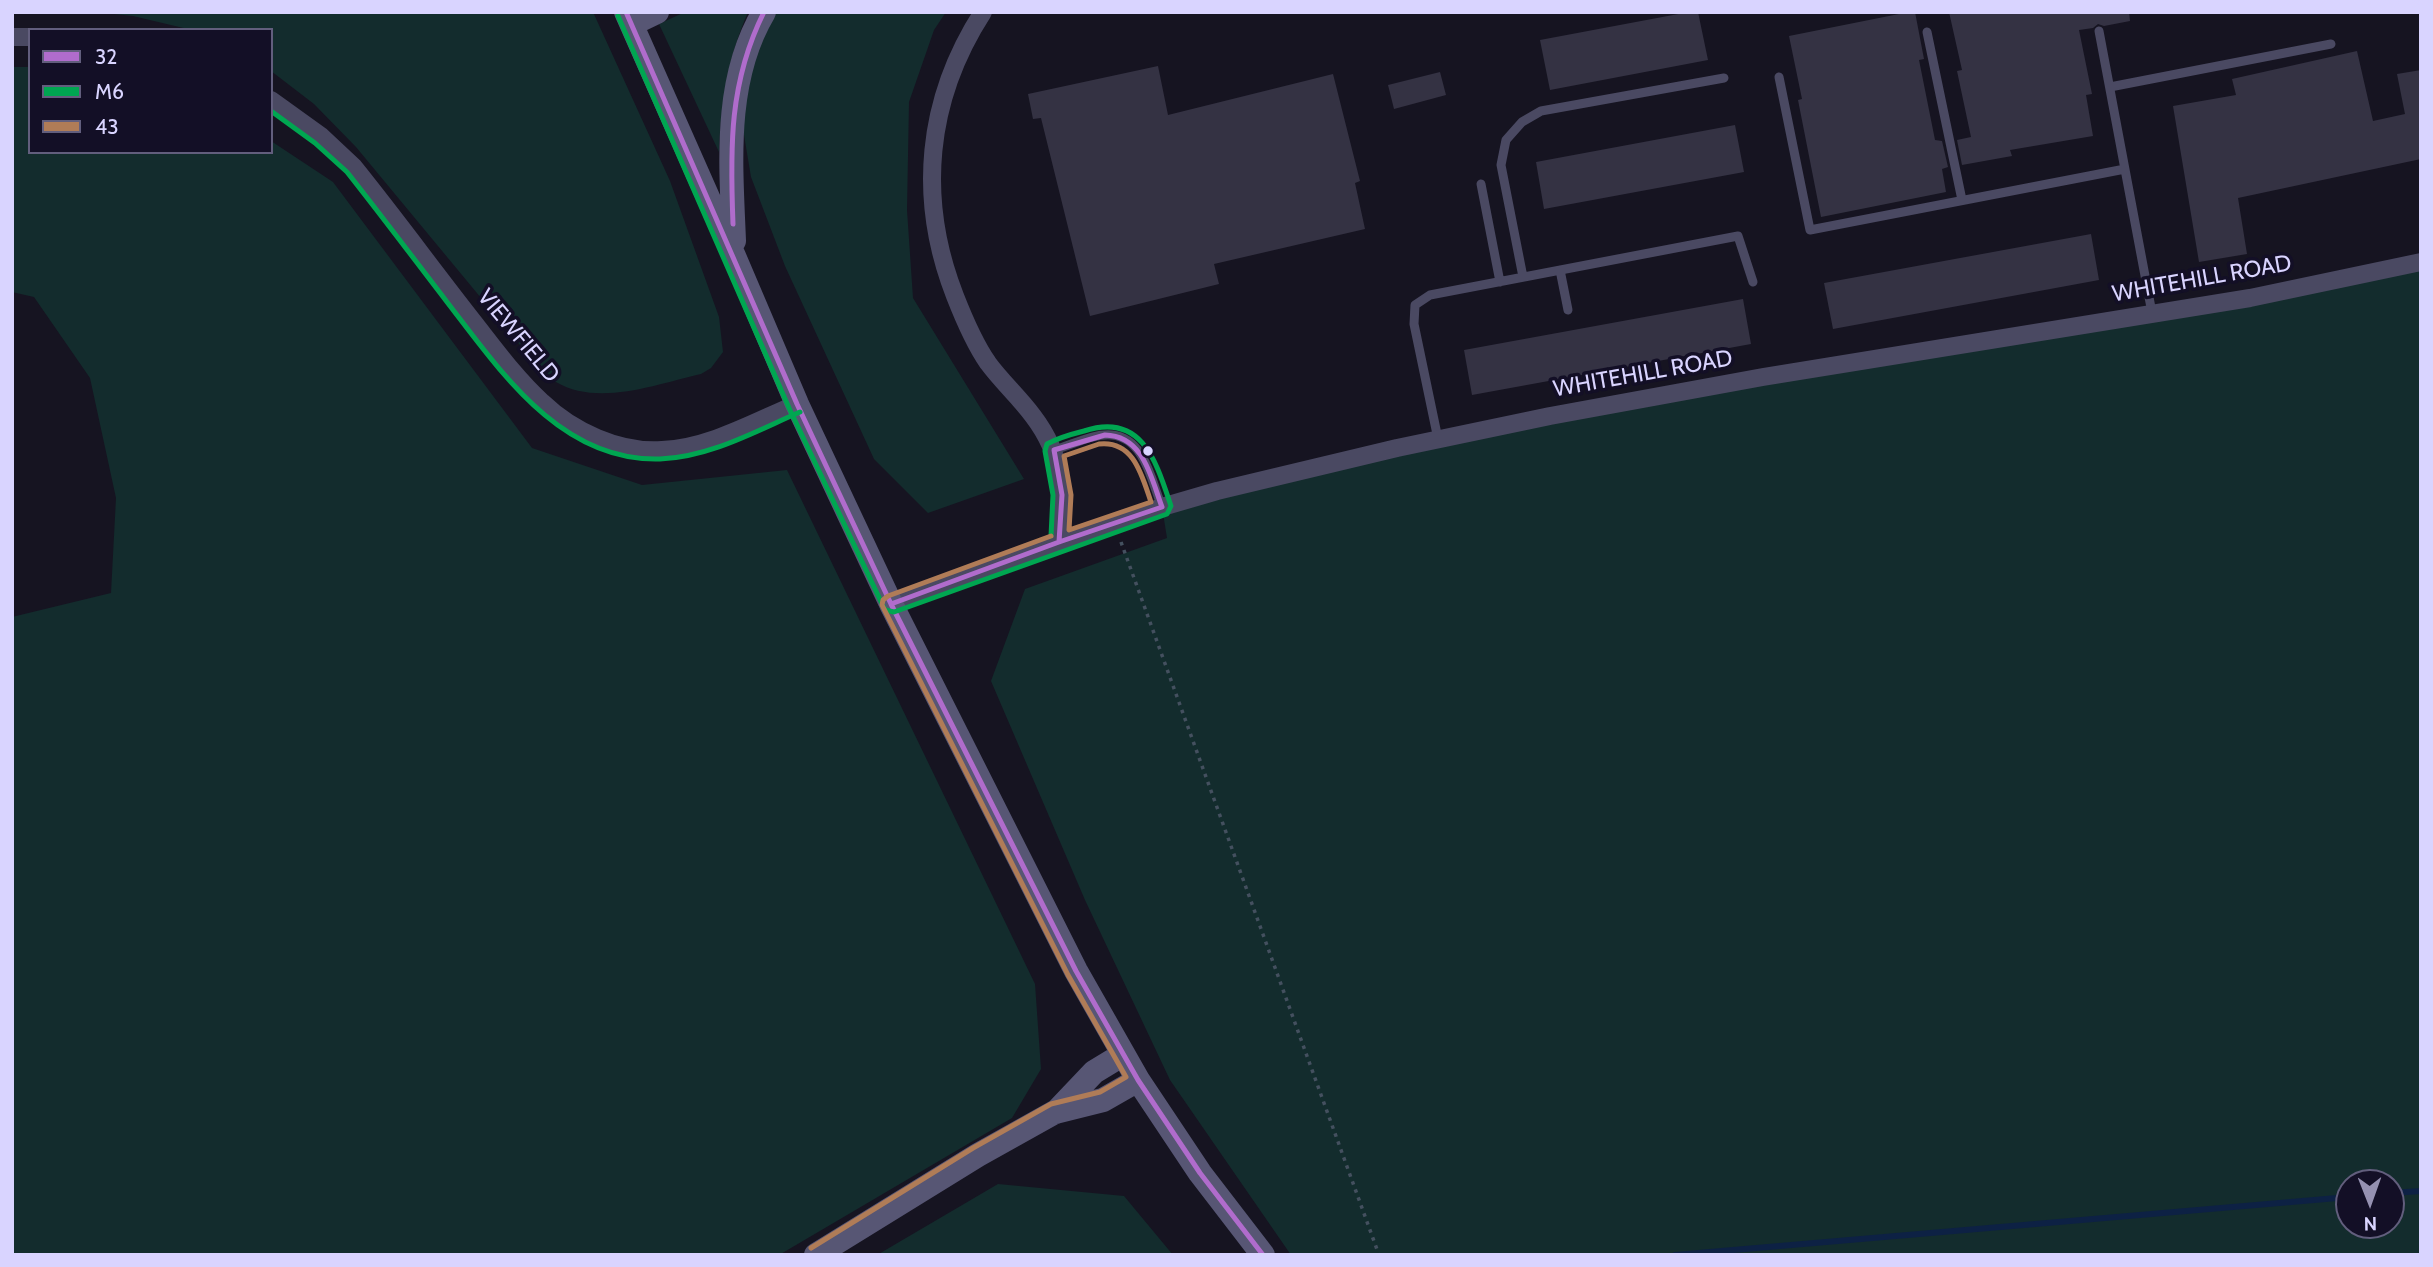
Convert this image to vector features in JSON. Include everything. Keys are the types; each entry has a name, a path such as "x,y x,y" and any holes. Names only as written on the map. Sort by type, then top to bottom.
{"street":[{"path":"657,12 629,18 797,404 891,604 1076,971 1122,1055 1200,1174 1263,1255"},
{"path":"734,256 731,167 736,87 745,53 764,12"},
{"path":"984,12 968,37 949,78 937,123 932,171 933,217 942,263 962,314 988,362 1033,415 1054,450 1062,495 1059,542"},
{"name":"VIEWFIELD","path":"273,101 321,136 352,166 513,372 543,404 572,425 599,439 623,446 663,450 708,441 797,404"},
{"name":"WHITEHILL ROAD","path":"891,604 1162,507 1217,491 1438,439 1762,377 2250,298 2421,262"},
{"path":"1055,1112 1094,1072 1122,1055"},
{"path":"816,1255 978,1155 1055,1112 1102,1100 1138,1080"}],"lane":[{"path":"2099,31 2152,313"},
{"path":"1927,32 1962,200"},
{"path":"2110,87 2331,44"},
{"path":"1779,77 1810,230 2125,169"},
{"path":"1523,277 1501,165 1506,140 1522,122 1541,111 1724,78"},
{"path":"1481,184 1500,282"},
{"path":"1438,439 1414,324 1415,305 1430,295 1738,236 1753,282"},
{"path":"1560,270 1568,310"},
{"path":"1054,450 1098,436 1112,435 1125,439 1136,446 1144,460 1162,507"}],"path":[{"path":"1114,524 1379,1255"}],"green space":[{"path":"95,12 593,12 670,181 719,317 723,352 711,368 701,374 647,388 590,393 556,382 539,368 356,147 314,104 273,73 273,28 184,28 133,16"},
{"path":"685,12 748,12 735,46 727,80 719,152 659,24"},
{"path":"764,12 946,12 934,30 909,102 907,210 913,298 1024,479 928,513 874,459 785,266 751,177 736,87"},
{"path":"12,67 28,67 28,154 273,154 273,142 333,182 532,448 642,485 787,470 1035,984 1041,1069 1012,1118 779,1255 12,1255 12,617 111,593 116,498 90,378 34,297 12,292"},
{"path":"2421,262 2421,1255 1291,1255 1170,1080 1085,900 991,681 1025,589 1167,538 1162,507 1397,448"},
{"path":"998,1184 1124,1196 1173,1255 877,1255"}],"building":[{"path":"1698,12 1708,60 1550,90 1540,40"},
{"path":"1915,12 1924,59 1919,60 1935,140 1942,141 1948,167 1942,169 1946,192 1821,217 1798,100 1802,99 1789,36"},
{"path":"1949,12 2129,12 2130,21 2104,26 2098,24 2093,28 2079,30 2092,94 2086,95 2093,136 2010,150 2012,156 1962,165 1957,140 1971,137 1957,71 1962,70"},
{"path":"2357,51 2373,121 2405,114 2397,74 2421,70 2421,159 2238,198 2247,254 2199,262 2173,106 2236,95 2232,79"},
{"path":"1158,66 1168,115 1333,74 1360,181 1355,183 1365,229 1214,264 1219,284 1090,316 1041,118 1033,119 1028,94"},
{"path":"1440,72 1446,95 1394,109 1388,85"},
{"path":"1735,125 1744,172 1544,209 1536,162"},
{"path":"2091,234 2099,280 1833,329 1824,283"},
{"path":"1743,299 1751,344 1472,395 1464,350"}],"waterway":[{"path":"2405,1192 2421,1191"},
{"path":"1675,1255 2335,1198"}],"transit line":[{"name":"32","path":"626,12 797,404 891,604 1076,971 1138,1080 1200,1173 1263,1255"},
{"name":"32","path":"733,224 734,116 744,64 764,12"},
{"name":"M6","path":"618,16 789,408 885,610 894,612 1167,514 1171,506 1159,473 1144,444 1120,428 1104,427 1047,444 1045,451 1053,495 1051,536"},
{"name":"M6","path":"273,112 315,143 347,172 489,356 537,408 563,429 593,446 625,456 660,459 715,448 800,412"},
{"name":"32","path":"1105,435 1118,437 1137,451 1149,472 1162,507 1059,542 1062,495 1054,450 1105,435"},
{"name":"43","path":"1099,444 1111,444 1128,454 1140,471 1151,502 1069,530 1071,495 1064,456 1099,444"},
{"name":"43","path":"811,1248 973,1148 1051,1104 1100,1092 1126,1077 1068,975 882,605 888,596 1051,536"},
{"name":"32","path":"891,604 1059,542"}]}
